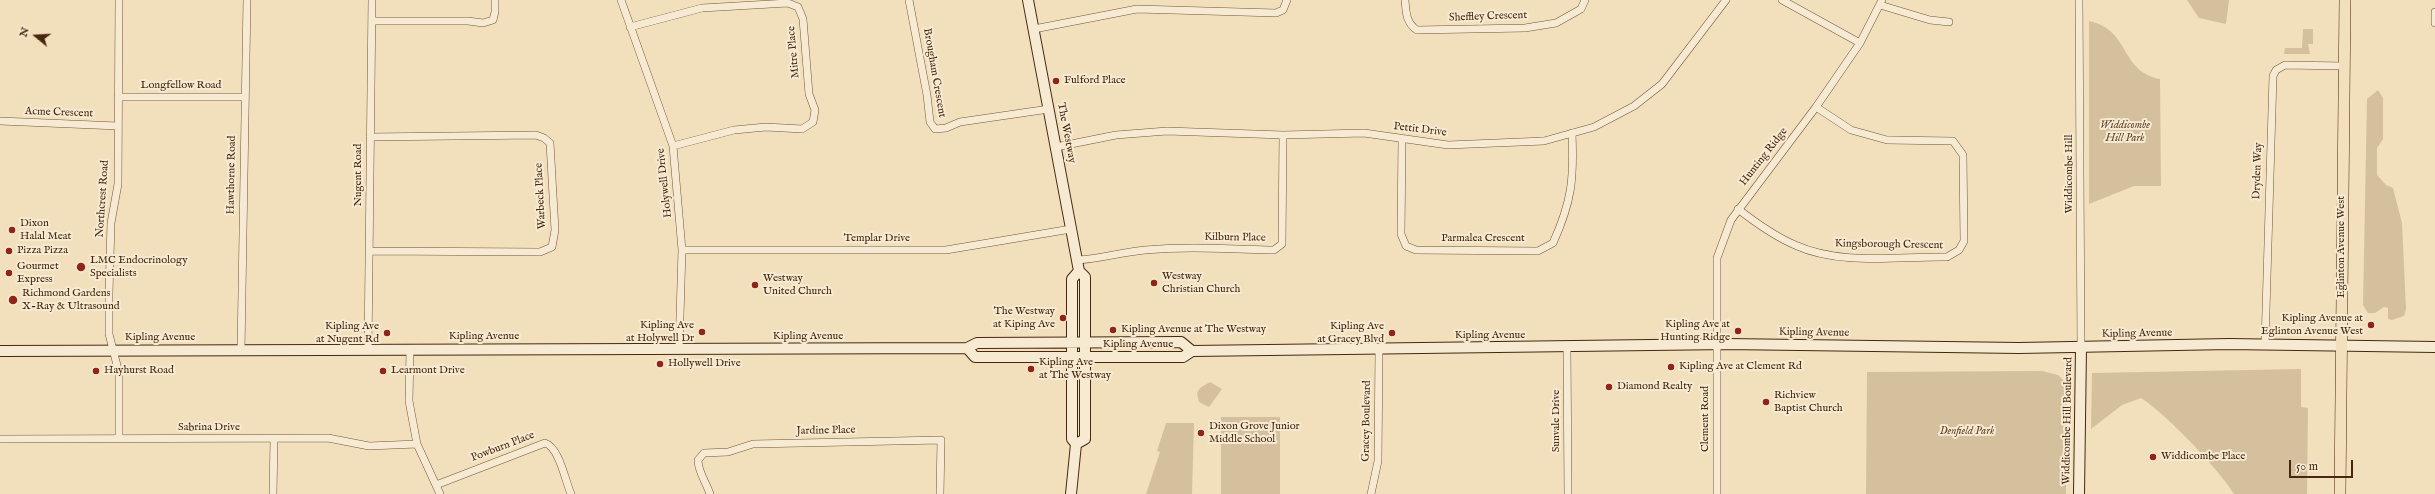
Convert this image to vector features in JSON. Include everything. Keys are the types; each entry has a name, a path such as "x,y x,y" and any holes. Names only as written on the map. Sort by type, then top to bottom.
{"main road":[{"name":"The Westway","path":"1028,0 1079,271 1085,277 1085,439 1076,444"},
{"name":"Eglinton Avenue West","path":"2340,494 2345,0"},
{"name":"The Westway","path":"1071,494 1076,444 1072,439 1072,279 1079,271"},
{"name":"Kipling Avenue","path":"0,351 967,348 977,343 1071,342 1181,342 1192,351"},
{"name":"Kipling Avenue","path":"967,348 975,357 1183,357 1192,351 1568,348 1716,344 2081,348 2265,344 2435,347"},
{"name":"Widdicombe Hill Boulevard","path":"2079,494 2081,348"}],"street":[{"name":"Northcrest Road","path":"113,351 109,334 111,223 118,184 119,0"},
{"name":"Hawthorne Road","path":"241,350 246,0"},
{"name":"Nugent Road","path":"368,350 371,251 370,137 372,0"},
{"path":"372,21 468,20 483,23 493,20 495,0"},
{"name":"Holywell Drive","path":"621,0 673,146 682,250 679,349"},
{"name":"Brougham Crescent","path":"910,0 927,95 930,122 935,129 946,128 960,122 1049,108"},
{"path":"1034,29 1137,9 1276,13 1283,10 1287,0"},
{"name":"Sheffley Crescent","path":"1405,0 1406,16 1411,26 1417,30 1525,28 1556,23 1581,9 1585,0"},
{"name":"Pettit Drive","path":"1056,147 1116,135 1166,131 1283,135 1364,134 1448,145 1544,141 1594,127 1634,106 1662,84 1726,0"},
{"path":"1782,0 1860,43"},
{"name":"Widdicombe Hill","path":"2080,0 2081,348"},
{"path":"1881,2 1930,20 1949,22"},
{"name":"Hunting Ridge","path":"1716,344 1717,258 1730,220 1816,107 1860,43 1881,2"},
{"name":"Mitre Place","path":"630,27 702,8 788,3 798,7 802,19 808,94 815,110 813,122 802,129 766,127 734,130 673,146"},
{"path":"2435,12 2435,23"},
{"name":"Dryden Way","path":"2265,344 2273,76 2278,68 2285,65 2344,66"},
{"name":"Longfellow Road","path":"118,97 244,97"},
{"name":"Kingsborough Crescent","path":"1738,209 1770,233 1796,246 1820,254 1855,257 1948,257 1959,250 1964,241 1963,155 1953,140 1887,140 1851,130 1816,107"},
{"name":"Acme Crescent","path":"0,121 118,126"},
{"name":"Parmalea Crescent","path":"1402,140 1400,234 1406,246 1416,250 1538,251 1554,243 1571,198 1574,173 1572,133"},
{"name":"Warbeck Place","path":"370,137 536,135 544,138 550,143 555,230 552,247 540,252 371,251"},
{"name":"Kilburn Place","path":"1078,260 1096,259 1145,250 1213,248 1274,250 1282,244 1283,135"},
{"name":"Templar Drive","path":"682,250 946,250 1071,229"},
{"name":"Clement Road","path":"1716,344 1717,494"},
{"name":"Sunvale Drive","path":"1568,348 1568,494"},
{"name":"Gracey Boulevard","path":"1371,494 1378,461 1379,349"},
{"path":"410,350 409,401 417,444 440,494"},
{"path":"113,351 119,373 119,439"},
{"name":"Sabrina Drive","path":"0,439 328,438 369,446 417,444"},
{"path":"273,494 274,439"},
{"name":"Jardine Place","path":"710,494 704,476 698,469 698,460 704,453 728,452 753,444 941,440 940,494"},
{"name":"Powburn Place","path":"436,485 545,443 552,445 557,453 570,494"}],"green space":[{"path":"2187,0 2229,0 2226,24 2199,18"},
{"name":"Widdicombe Hill Park","path":"2089,21 2102,26 2112,33 2138,68 2147,75 2160,79 2161,186 2134,186 2089,204"},
{"path":"2303,29 2313,29 2313,44 2308,44 2310,54 2284,54 2285,48 2302,48"},
{"path":"2378,90 2383,98 2383,139 2377,148 2377,175 2386,185 2393,188 2402,223 2406,309 2404,316 2392,320 2388,319 2388,308 2384,307 2375,313 2368,313 2363,305 2367,99"},
{"path":"2301,369 2301,407 2308,408 2307,494 2234,494 2227,483 2191,442 2164,416 2141,398 2122,405 2091,429 2092,373"},
{"name":"Denfield Park","path":"2042,371 2058,375 2066,383 2066,494 1866,494 1867,372"},
{"path":"1210,382 1222,389 1209,407 1199,402 1197,393 1200,388"},
{"path":"1221,417 1280,417 1280,494 1221,494"},
{"path":"1166,423 1194,423 1192,494 1146,494 1160,452 1157,451"}],"place":[{"name":"Fulford Place","path":"1056,81"},
{"name":"Dixon Halal Meat","path":"12,230"},
{"name":"Pizza Pizza","path":"9,251"},
{"name":"LMC Endocrinology Specialists","path":"81,267"},
{"name":"Gourmet Express","path":"9,273"},
{"name":"Westway Christian Church","path":"1154,283"},
{"name":"Westway United Church","path":"755,285"},
{"name":"Richmond Gardens X-Ray & Ultrasound","path":"13,300"},
{"name":"The Westway at Kiping Ave","path":"1063,318"},
{"name":"Kipling Avenue at Eglinton Avenue West","path":"2371,325"},
{"name":"Kipling Avenue at The Westway","path":"1113,330"},
{"name":"Kipling Ave at Hunting Ridge","path":"1738,331"},
{"name":"Kipling Ave at Holywell Dr","path":"702,332"},
{"name":"Kipling Ave at Nugent Rd","path":"387,333"},
{"name":"Kipling Ave at Gracey Blvd","path":"1392,333"},
{"name":"Hollywell Drive","path":"660,364"},
{"name":"Kipling Ave at Clement Rd","path":"1671,367"},
{"name":"Kipling Ave at The Westway","path":"1031,369"},
{"name":"Hayhurst Road","path":"96,371"},
{"name":"Learmont Drive","path":"383,371"},
{"name":"Diamond Realty","path":"1609,387"},
{"name":"Richview Baptist Church","path":"1766,402"},
{"name":"Dixon Grove Junior Middle School","path":"1201,433"},
{"name":"Widdicombe Place","path":"2153,457"}]}
